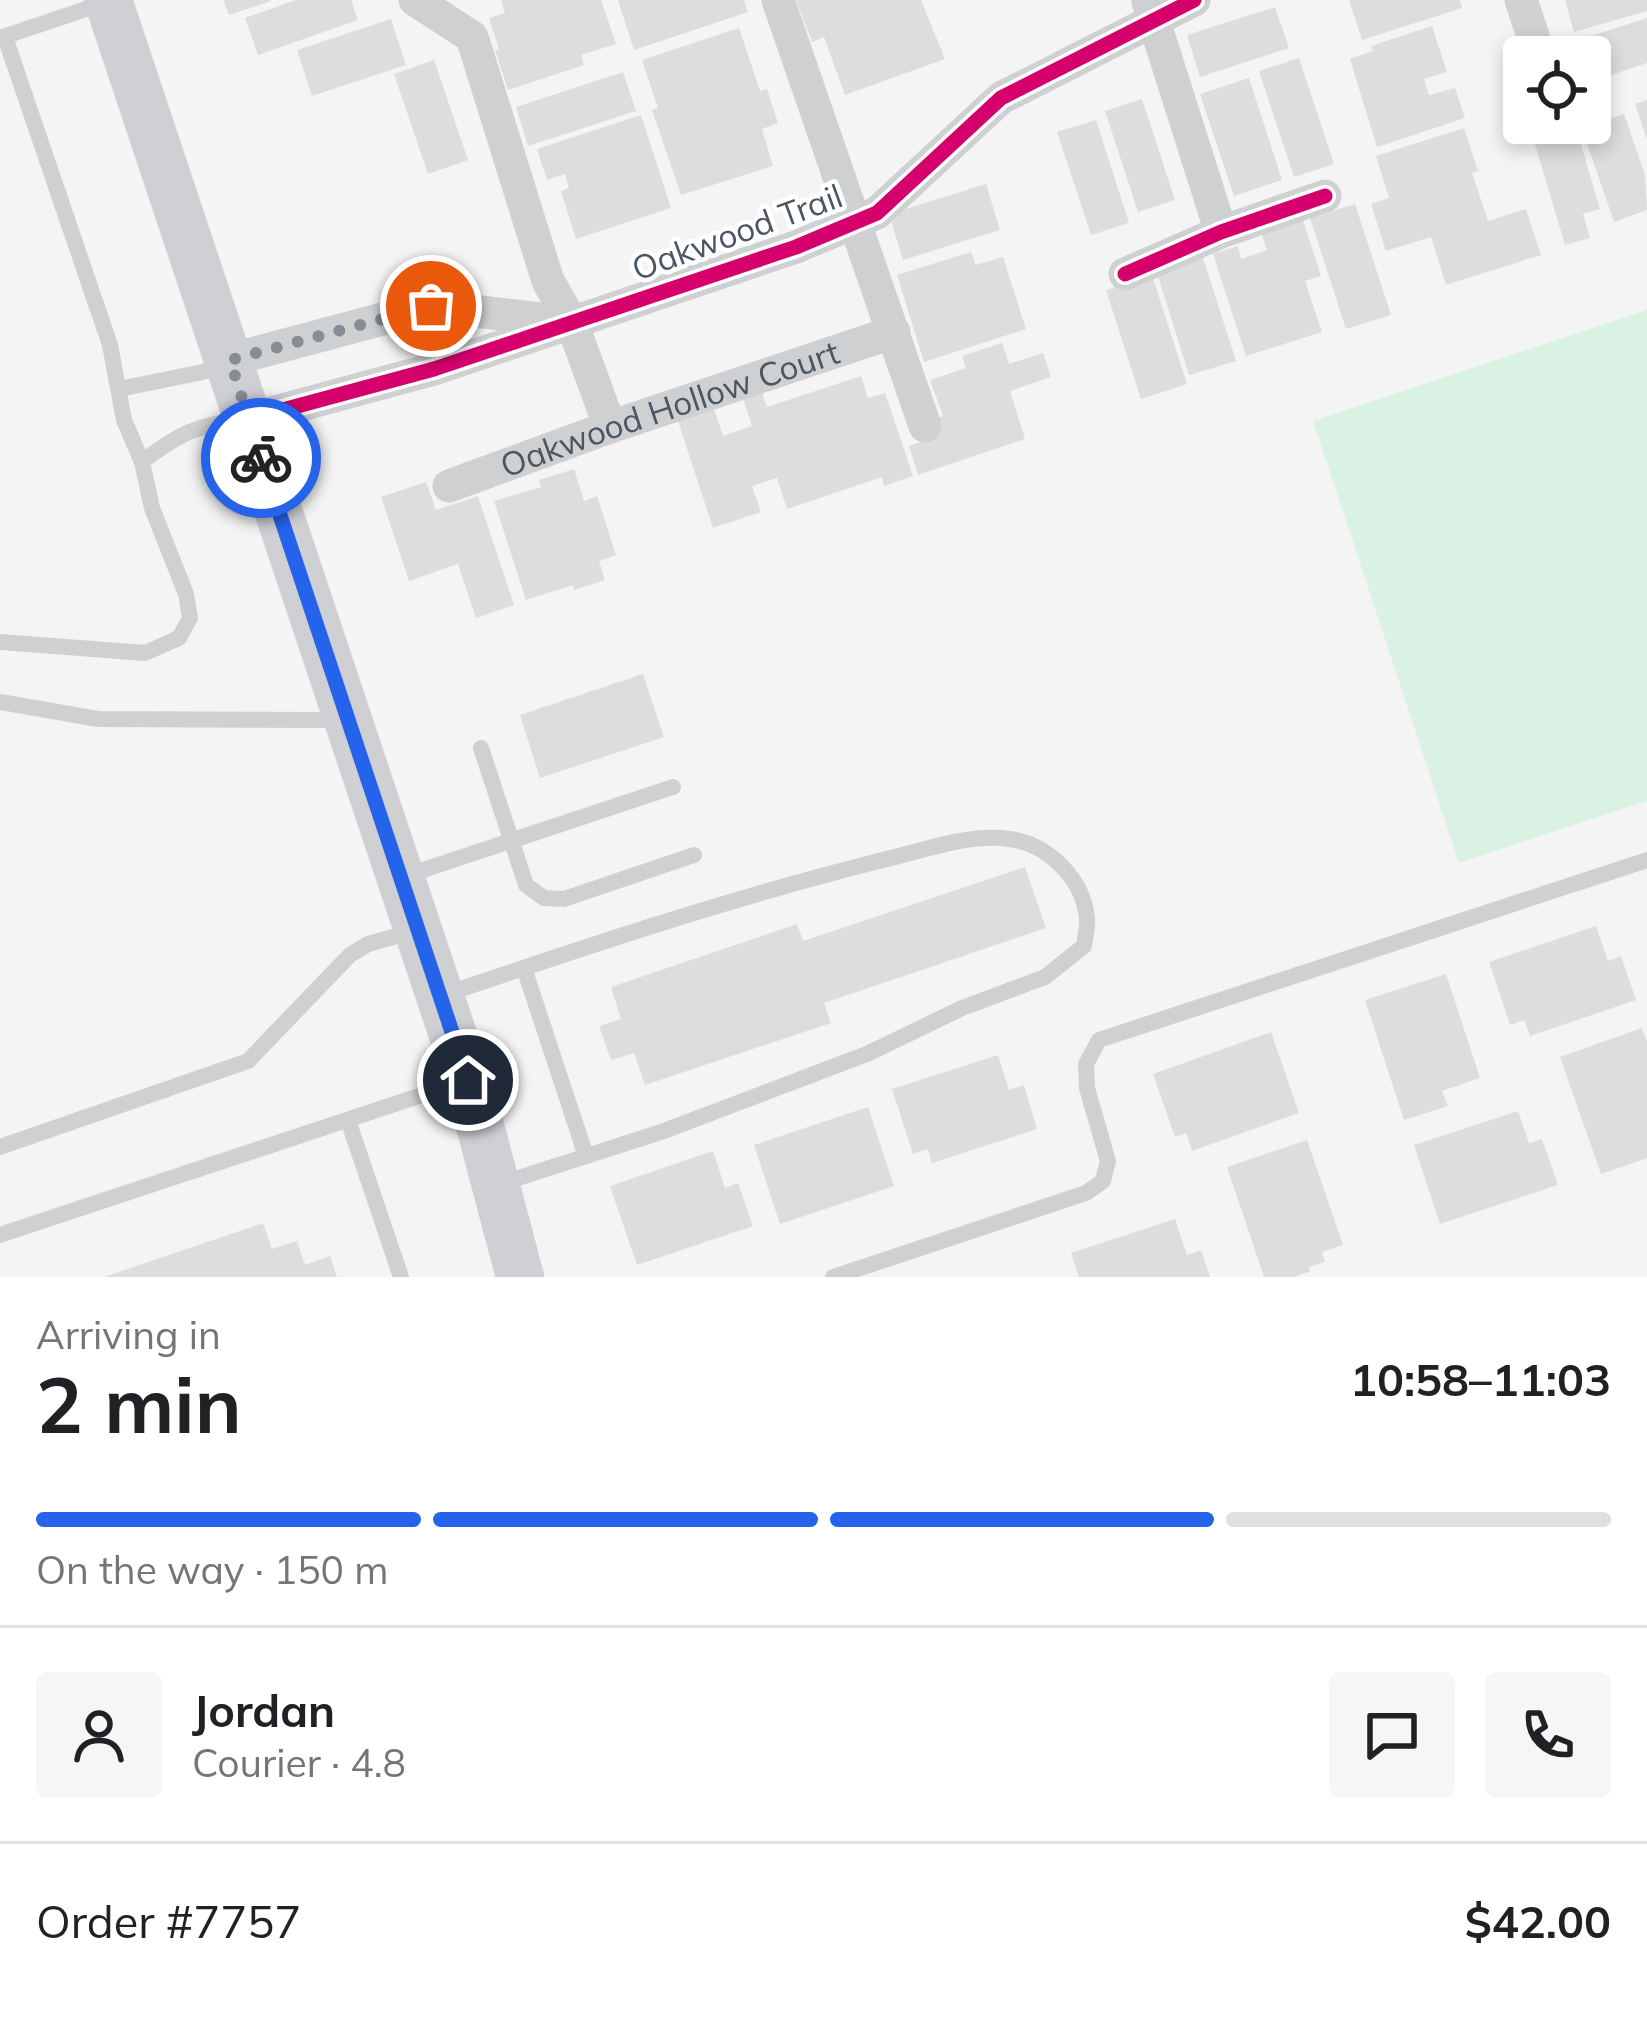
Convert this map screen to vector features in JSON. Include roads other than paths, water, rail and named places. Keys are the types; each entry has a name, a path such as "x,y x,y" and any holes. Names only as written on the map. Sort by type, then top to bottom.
{"main road":[{"path":"108,1 468,1080 520,1277"},
{"path":"468,1080 548,1277"}],"street":[{"path":"415,0 472,37 548,281 572,322 610,428"},
{"path":"778,0 926,426"},
{"name":"Oakwood Trail","path":"249,419 434,369 855,223 877,213 1001,98 1150,10 1194,0"},
{"path":"1521,0 1533,36"},
{"path":"1150,10 1221,232"},
{"path":"1125,274 1221,232 1325,196"},
{"name":"Oakwood Trail","path":"230,360 431,306 572,322"},
{"name":"Oakwood Hollow Court","path":"449,486 894,332"}],"lane":[{"path":"0,642 145,652 178,638 190,618 186,594 152,508 142,462 124,420 110,345 3,38 108,1"},
{"path":"119,389 202,372 230,360"},
{"path":"142,462 198,427 249,419"},
{"path":"0,702 98,719 347,720"},
{"path":"481,748 526,885 544,898 564,898 694,855"},
{"path":"401,878 674,787"},
{"path":"440,996 797,881 969,840 1012,838 1044,851 1064,868 1082,894 1088,922 1084,946 1045,977 962,1008 866,1054 661,1132 509,1181"},
{"path":"833,1277 1086,1193 1102,1181 1108,1161 1087,1088 1086,1064 1099,1040 1647,860"},
{"path":"0,1148 248,1061 350,955 368,944 418,930"},
{"path":"524,968 586,1156"},
{"path":"0,1235 468,1080"},
{"path":"349,1120 401,1277"}]}
